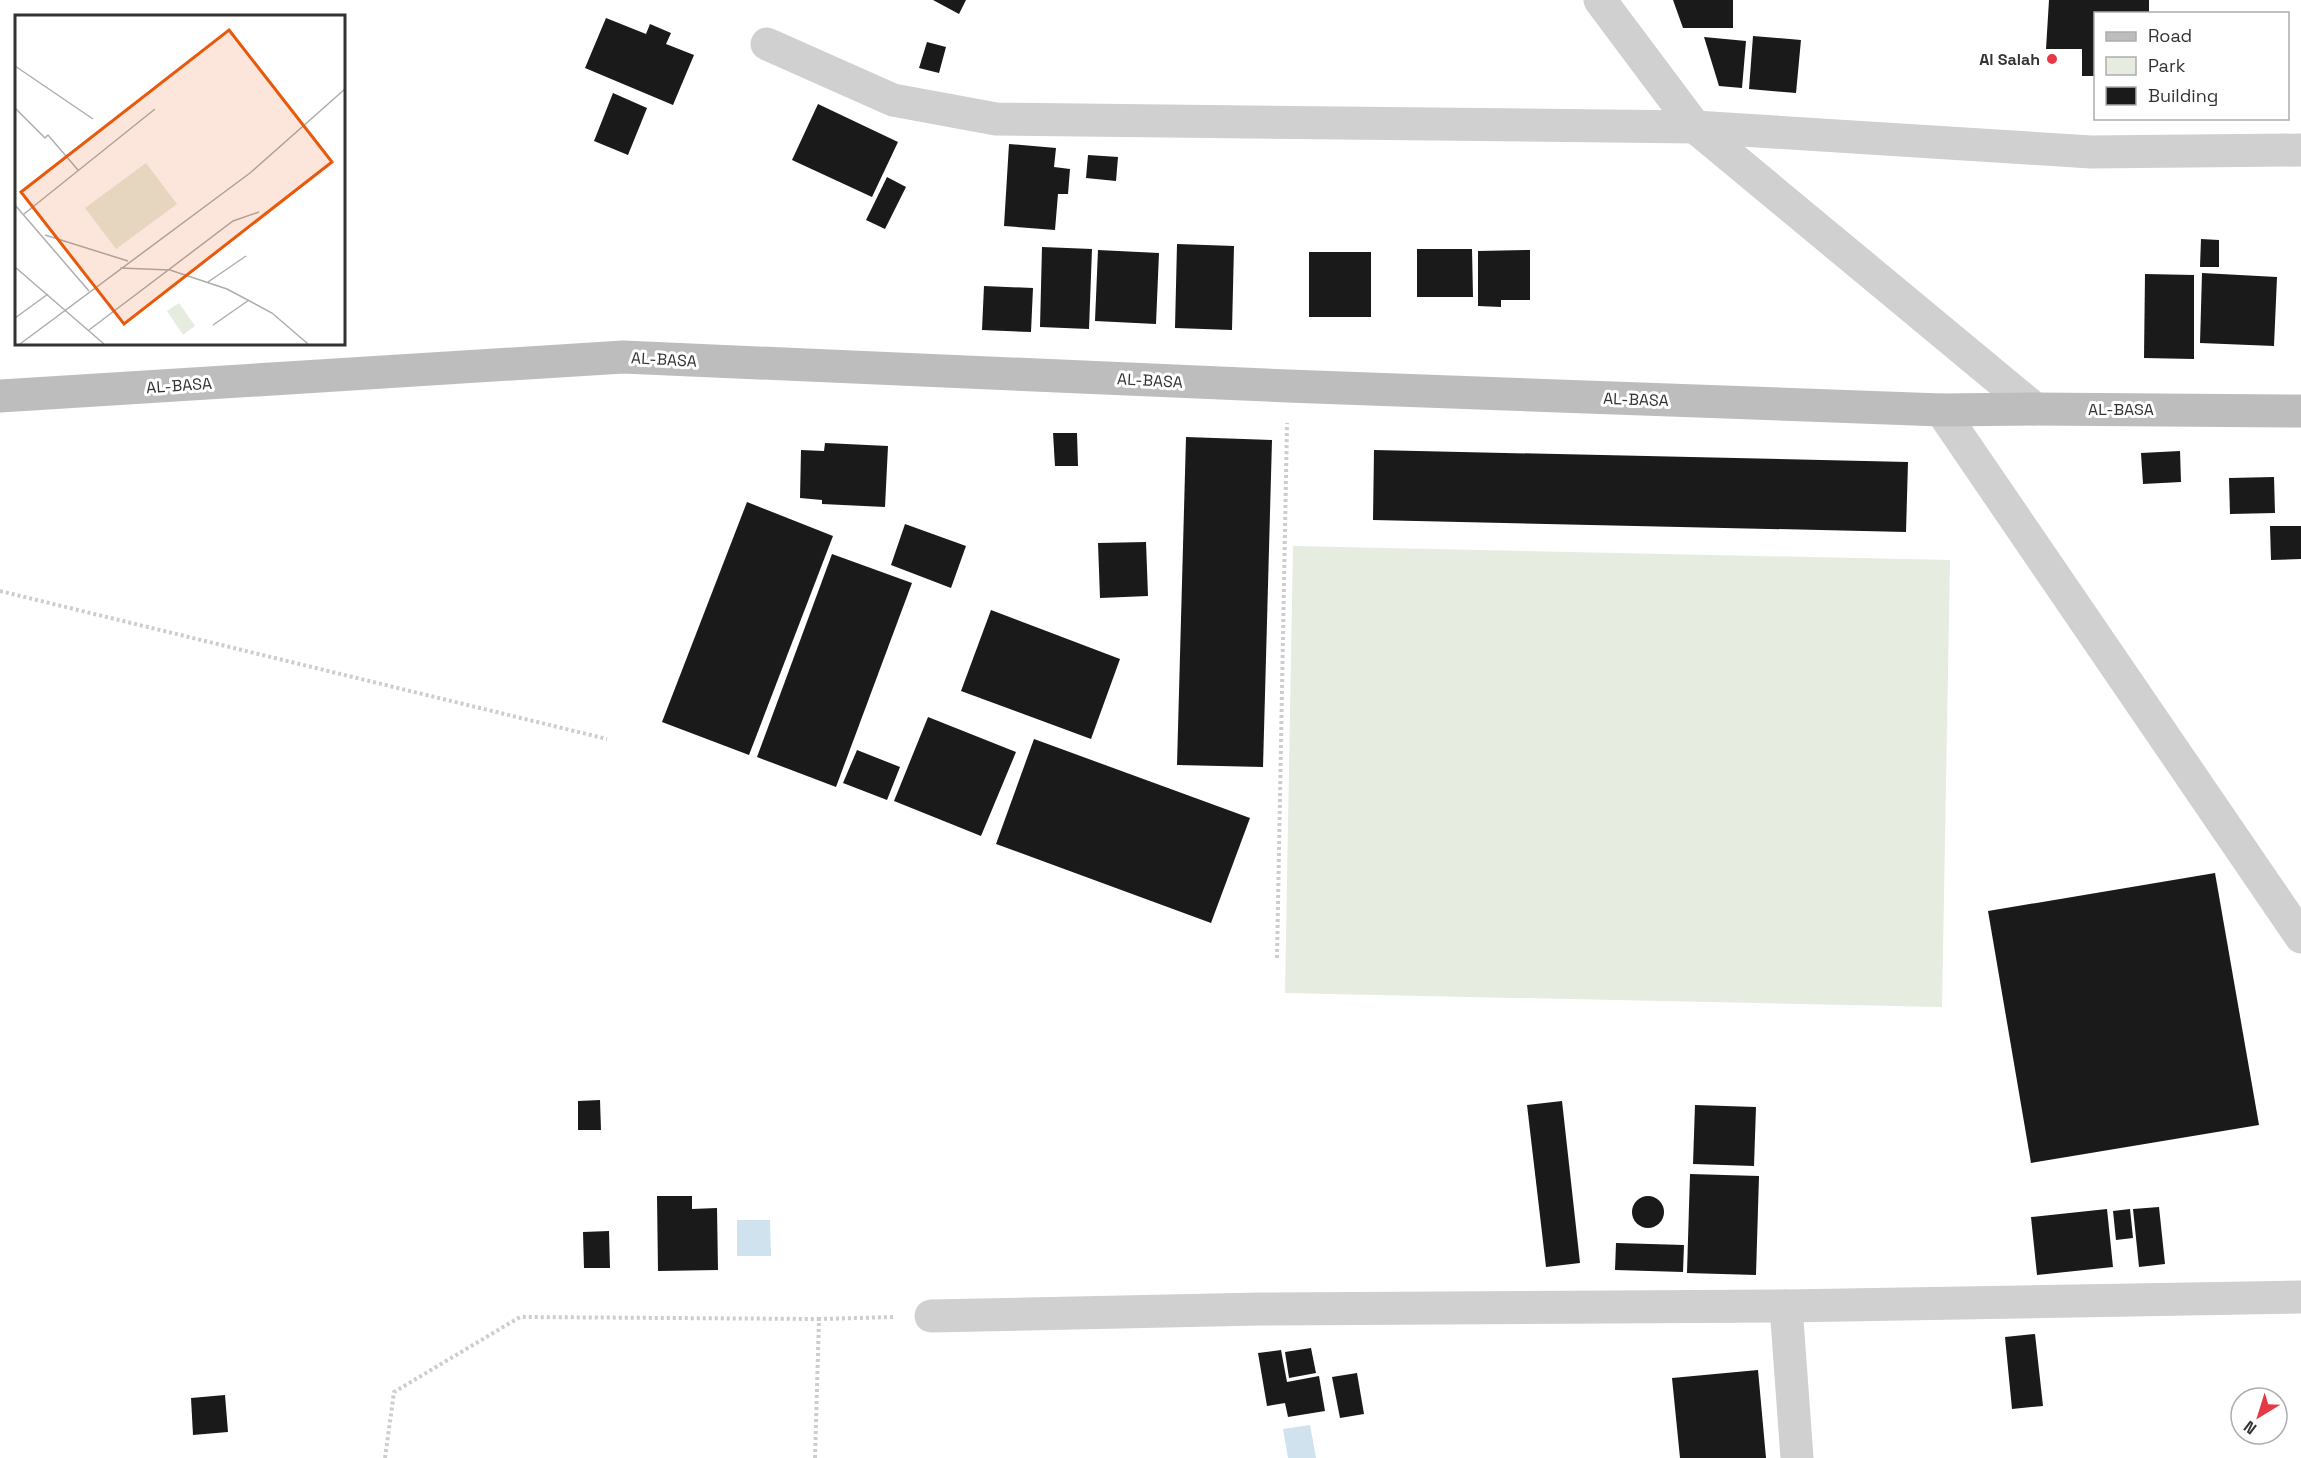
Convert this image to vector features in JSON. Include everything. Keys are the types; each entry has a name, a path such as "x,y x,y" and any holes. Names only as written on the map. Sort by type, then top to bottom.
{"street":[{"path":"1600,0 1695,127 2035,409"},
{"path":"767,45 893,100 996,119 1695,127 2091,152 2301,150"},
{"name":"AL-BASA","path":"0,396 622,357 1288,386 1941,410 2301,411"},
{"path":"1941,410 2301,937"},
{"path":"931,1316 1272,1309 1786,1306 2301,1298"},
{"path":"1786,1306 1797,1458"}],"path":[{"path":"1276,958 1288,386"},
{"path":"0,591 607,739"},
{"path":"385,1458 394,1392 520,1317 819,1319 931,1316"},
{"path":"815,1458 819,1319"}],"green space":[{"path":"1293,546 1950,560 1942,1007 1285,993"}],"water":[{"path":"737,1220 770,1220 771,1256 737,1256"},
{"path":"1310,1425 1316,1458 1288,1458 1283,1429"}],"building":[{"path":"933,0 966,0 959,14"},
{"path":"1673,0 1733,0 1733,28 1683,28"},
{"path":"2049,0 2149,0 2149,12 2094,12 2094,76 2082,76 2082,49 2046,49"},
{"path":"606,18 646,34 650,24 671,33 666,44 694,55 673,105 585,68"},
{"path":"1753,36 1801,40 1796,93 1749,89"},
{"path":"1704,37 1746,41 1742,88 1719,86"},
{"path":"927,42 946,47 939,73 919,68"},
{"path":"613,93 647,108 628,155 594,141"},
{"path":"818,104 898,142 872,197 792,160"},
{"path":"1009,144 1056,148 1054,167 1070,169 1068,194 1058,194 1055,230 1004,226"},
{"path":"1088,155 1118,157 1116,181 1086,178"},
{"path":"887,177 906,187 885,229 866,220"},
{"path":"2201,239 2219,240 2219,267 2200,267"},
{"path":"1177,244 1234,246 1232,330 1175,328"},
{"path":"1042,247 1092,249 1089,329 1040,327"},
{"path":"1417,249 1472,249 1473,297 1417,297"},
{"path":"1098,250 1159,253 1156,324 1095,321"},
{"path":"1530,250 1530,300 1501,300 1501,307 1478,306 1478,251"},
{"path":"1309,252 1371,252 1371,317 1309,317"},
{"path":"2202,273 2277,277 2274,346 2200,343"},
{"path":"2145,274 2194,275 2194,359 2144,358"},
{"path":"984,286 1033,288 1031,332 982,330"},
{"path":"1053,433 1077,433 1078,466 1055,466"},
{"path":"1186,437 1272,440 1263,767 1177,765"},
{"path":"825,443 888,446 885,507 822,504 822,500 800,498 801,450 824,451"},
{"path":"1374,450 1908,462 1906,532 1373,520"},
{"path":"2180,451 2181,482 2143,484 2141,453"},
{"path":"2274,477 2275,513 2230,514 2229,478"},
{"path":"747,502 833,536 749,755 662,722"},
{"path":"905,524 966,546 951,588 891,565"},
{"path":"2270,526 2301,526 2301,559 2271,560"},
{"path":"1146,542 1148,596 1100,598 1098,543"},
{"path":"832,554 912,583 836,787 757,757"},
{"path":"991,610 1120,659 1091,739 961,691"},
{"path":"928,717 1016,752 981,836 894,801"},
{"path":"1034,739 1250,818 1211,923 996,844"},
{"path":"857,750 900,767 887,800 843,783"},
{"path":"2215,873 2259,1125 2031,1163 1988,911"},
{"path":"600,1100 601,1130 578,1130 578,1101"},
{"path":"1562,1101 1580,1263 1546,1267 1527,1105"},
{"path":"1695,1105 1756,1107 1754,1166 1693,1164"},
{"path":"1690,1174 1759,1176 1756,1275 1687,1273"},
{"path":"657,1196 692,1196 692,1209 717,1208 718,1270 658,1271"},
{"path":"1648,1196 1659,1201 1664,1212 1659,1223 1648,1228 1637,1223 1632,1212 1637,1201"},
{"path":"2159,1207 2165,1264 2139,1267 2133,1209"},
{"path":"2107,1209 2113,1267 2037,1275 2031,1217"},
{"path":"2130,1209 2133,1238 2116,1240 2113,1211"},
{"path":"609,1231 610,1268 584,1268 583,1232"},
{"path":"1616,1243 1684,1245 1683,1272 1615,1270"},
{"path":"2035,1334 2043,1406 2012,1409 2005,1337"},
{"path":"1311,1348 1316,1373 1289,1378 1285,1352"},
{"path":"1281,1350 1287,1382 1319,1376 1325,1411 1288,1417 1285,1403 1267,1406 1258,1353"},
{"path":"1758,1370 1766,1458 1680,1458 1672,1378"},
{"path":"1357,1373 1364,1414 1340,1418 1332,1377"},
{"path":"225,1395 228,1432 193,1435 191,1398"}],"place":[{"name":"Al Salah","path":"2052,59"}]}
